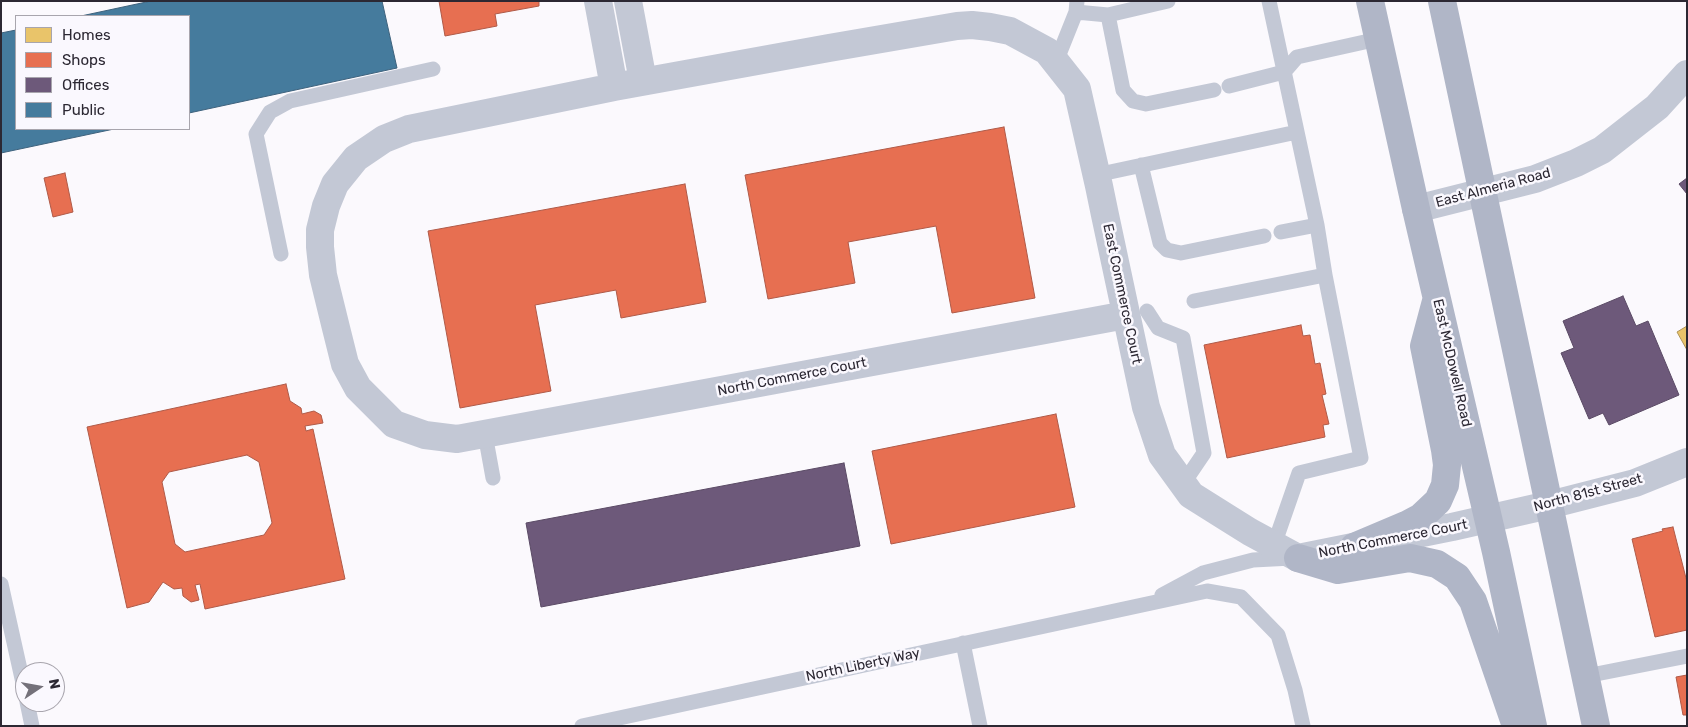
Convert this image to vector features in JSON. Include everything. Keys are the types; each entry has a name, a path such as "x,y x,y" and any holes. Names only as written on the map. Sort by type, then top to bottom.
{"main road":[{"name":"East McDowell Road","path":"1370,1 1488,519 1533,726"},
{"path":"1442,1 1484,191 1596,726"},
{"path":"1354,547 1406,526 1421,517 1438,501 1444,485 1447,465 1445,450 1424,346 1437,300"},
{"path":"1298,558 1338,570 1410,558 1436,564 1457,577 1473,601 1516,726"}],"street":[{"path":"598,1 614,87 643,81 628,1"},
{"name":"East Commerce Court","path":"643,81 957,26 972,25 1010,31 1047,50 1077,89 1096,175 1145,311 1146,407 1162,455 1191,495 1250,532 1298,558"},
{"name":"East Almeria Road","path":"1416,209 1535,179 1576,163 1602,150 1657,107 1687,74"},
{"name":"North Commerce Court","path":"614,87 409,129 384,139 356,158 335,184 326,206 320,230 323,275 345,364 358,388 394,424 425,435 457,439 1145,311"},
{"name":"North 81st Street","path":"1488,519 1635,482 1687,462"},
{"name":"North Commerce Court","path":"1298,558 1488,519"}],"lane":[{"path":"1056,62 1076,7 1108,15 1168,1"},
{"path":"1269,1 1317,225 1361,458 1299,473 1274,545"},
{"path":"1108,15 1123,90 1133,101 1146,104 1222,88 1284,72 1298,57 1378,38"},
{"path":"281,254 256,134 270,112 290,101 433,69"},
{"path":"1096,175 1297,132"},
{"path":"1141,165 1160,243 1167,250 1180,253 1264,236"},
{"path":"1281,232 1317,225"},
{"path":"1194,301 1325,275"},
{"path":"1145,311 1158,328 1183,338 1204,453 1183,484"},
{"path":"485,434 493,478"},
{"name":"North Liberty Way","path":"1144,604 1202,573 1253,560 1298,558"},
{"path":"1,584 18,662"},
{"name":"North Liberty Way","path":"582,726 1207,591 1241,597 1278,635 1295,690 1303,726"},
{"path":"963,643 980,726"},
{"path":"1586,676 1687,656"},
{"path":"29,712 32,726"}],"building: Homes":[{"path":"1687,326 1687,350 1677,332"}],"building: Shops":[{"path":"439,1 539,1 539,6 495,14 497,26 445,36"},
{"path":"1004,127 1035,298 952,313 936,226 848,242 855,283 768,299 745,175"},
{"path":"65,173 73,212 53,217 44,178"},
{"path":"685,184 706,302 621,318 616,290 535,305 551,391 460,408 428,231"},
{"path":"1301,325 1303,336 1310,335 1315,364 1320,363 1326,394 1322,395 1329,424 1323,425 1325,437 1227,458 1204,345"},
{"path":"286,384 290,401 301,408 302,414 314,411 321,415 323,423 305,426 306,431 313,429 345,579 205,609 200,584 195,585 199,600 191,602 183,596 182,588 174,589 163,582 149,602 127,608 87,427","holes":["247,455 259,462 272,523 264,535 185,552 175,544 162,482 169,472"]},
{"path":"1056,414 1075,507 891,544 872,451"},
{"path":"1673,527 1687,582 1687,630 1655,637 1632,539"},
{"path":"1687,675 1687,715 1683,715 1676,677"}],"building: Offices":[{"path":"1687,178 1687,194 1679,184"},
{"path":"1623,296 1636,326 1648,321 1679,395 1609,425 1603,413 1589,419 1561,353 1574,348 1563,321"},
{"path":"844,463 860,546 541,607 526,523"}],"building: Public":[{"path":"151,1 382,1 397,68 190,113 190,15 86,15"},
{"path":"15,30 15,130 109,130 1,153 1,33"}]}
